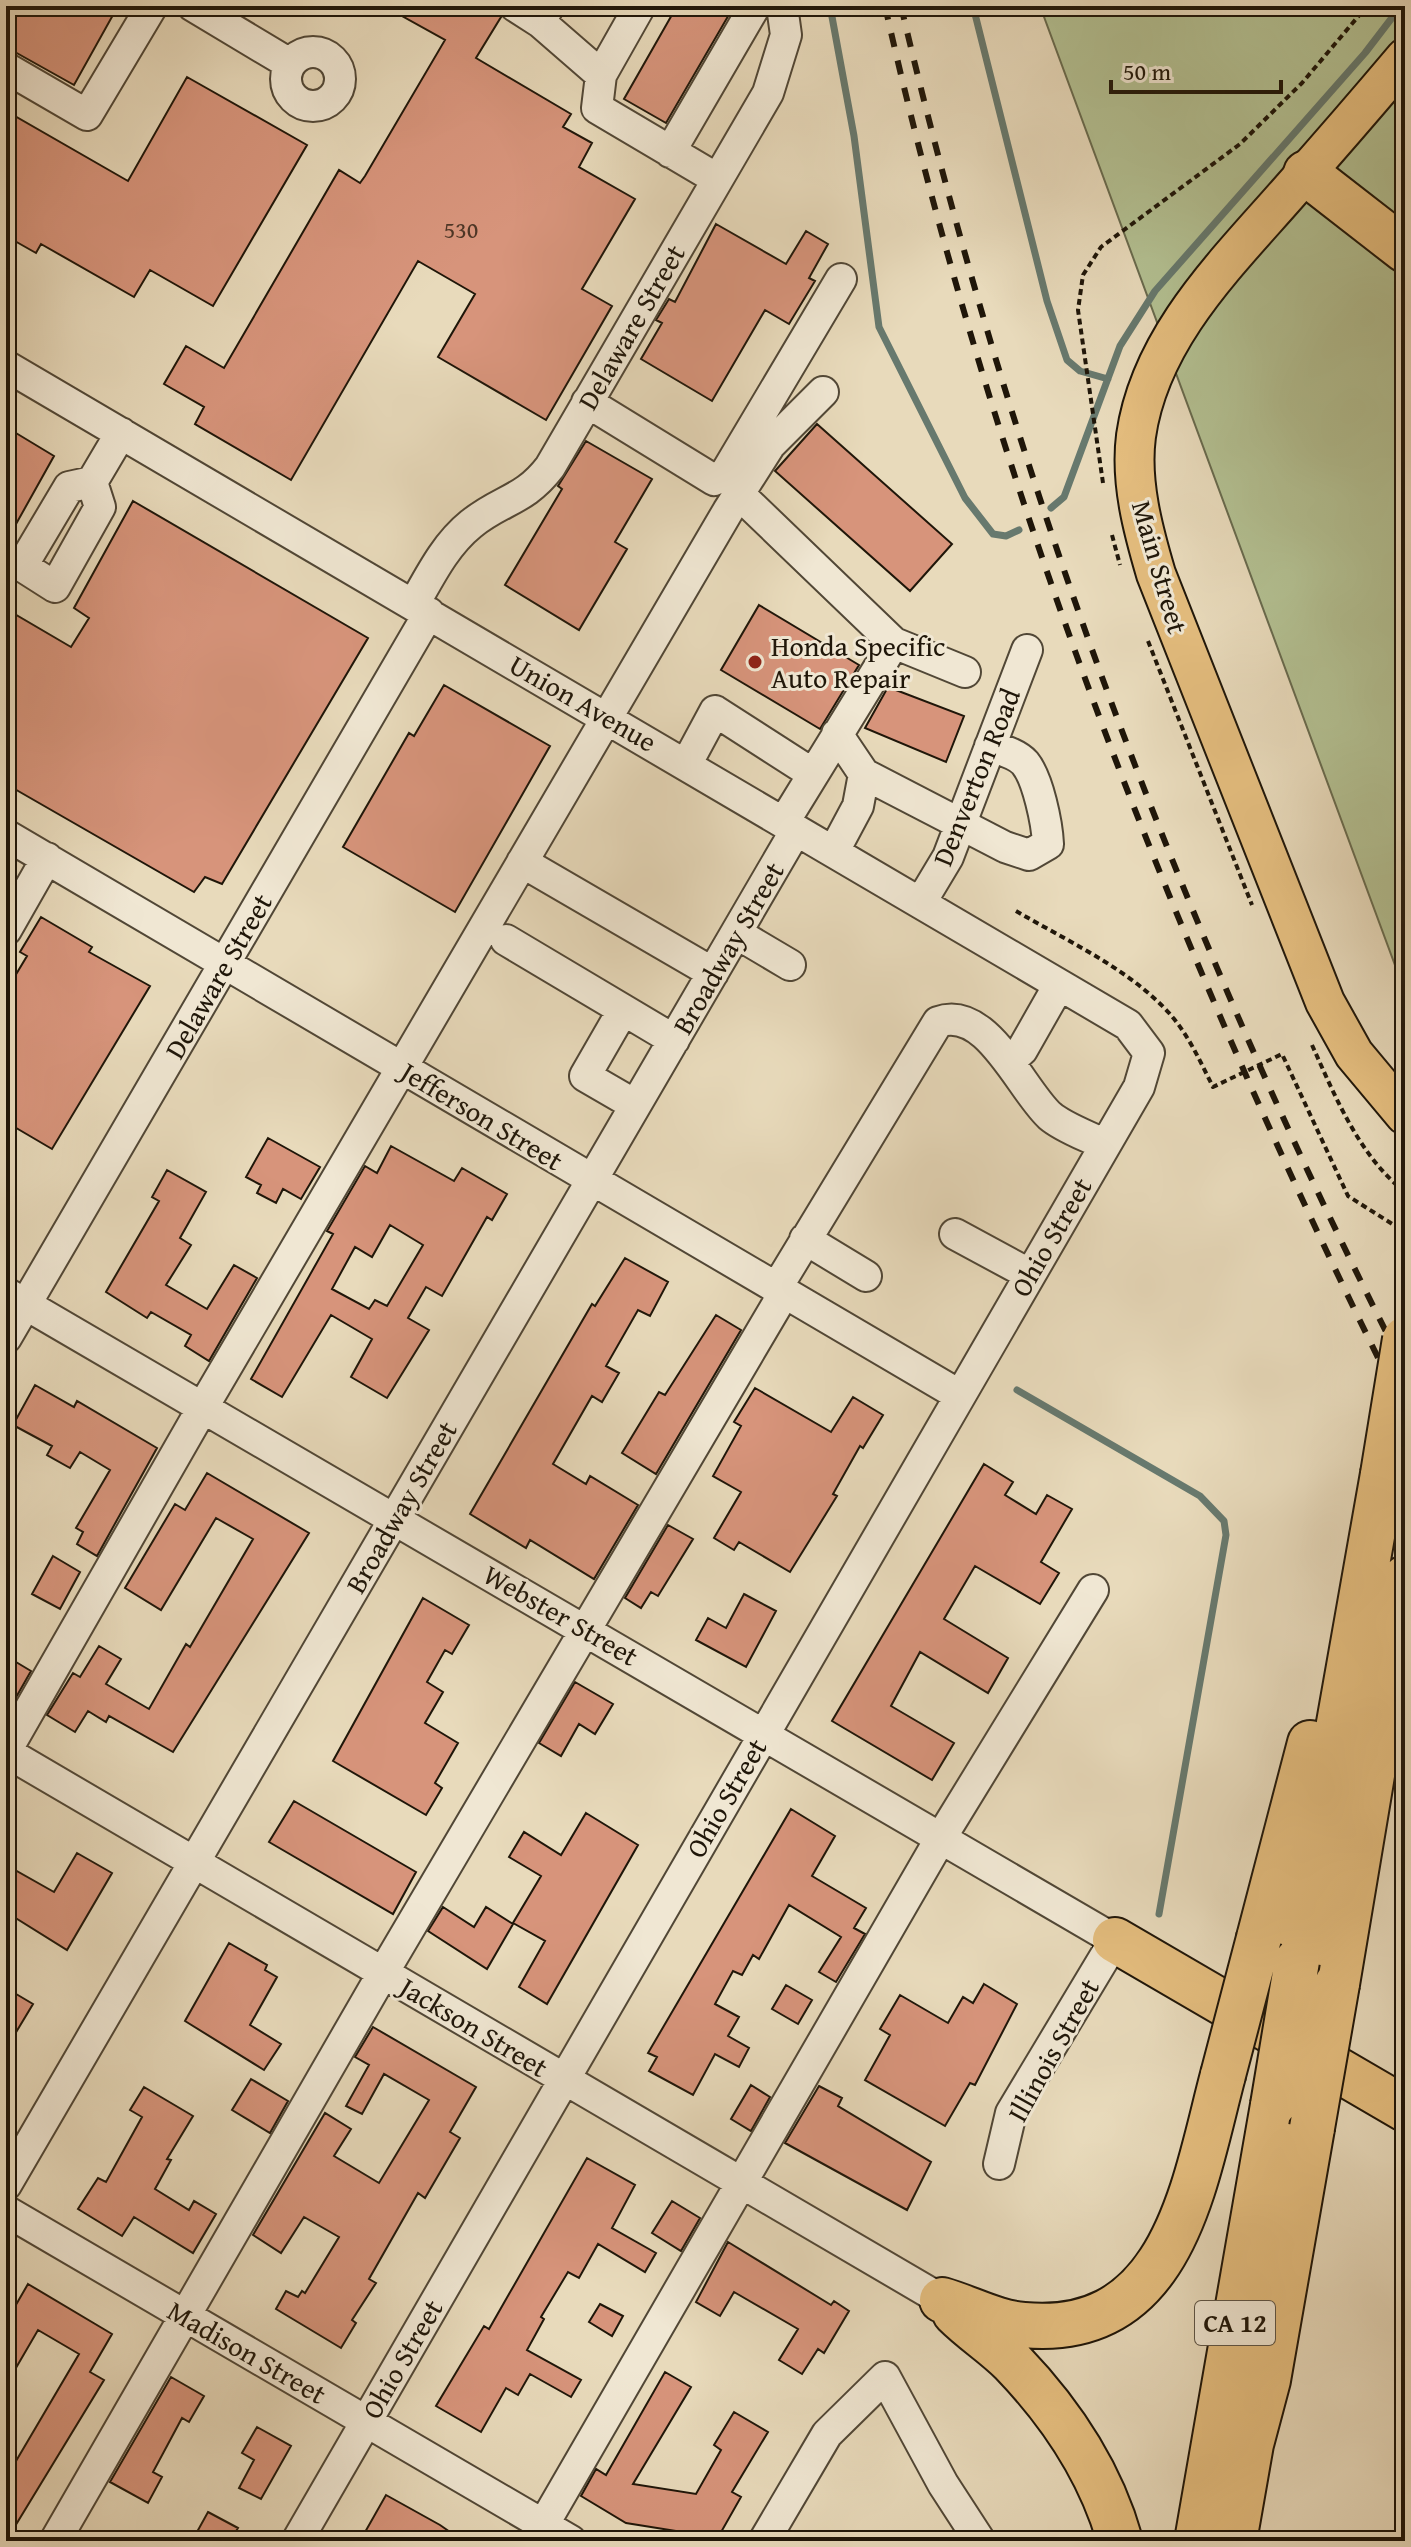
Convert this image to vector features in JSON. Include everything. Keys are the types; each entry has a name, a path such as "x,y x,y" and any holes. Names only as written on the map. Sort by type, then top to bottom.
{"highway":[{"path":"1306,173 1405,250"},
{"name":"CA 12","path":"1197,2541 1273,2105 1355,1598 1383,1474 1405,1339"},
{"name":"CA 12","path":"1234,2541 1251,2444 1268,2380 1405,1578"},
{"path":"942,2300 995,2320 1024,2326 1073,2321 1099,2314 1129,2298 1157,2271 1177,2237 1355,1598"},
{"path":"1115,1940 1405,2109"},
{"path":"942,2300 1011,2361 1047,2402 1080,2450 1104,2494 1120,2541"},
{"path":"1260,2541 1261,2501 1268,2448 1268,2380"}],"main road":[{"name":"Main Street","path":"1405,58 1198,299 1160,361 1142,407 1136,437 1138,495 1156,574 1325,1002 1354,1054 1405,1115"}],"street":[{"path":"6,68 87,115 152,6"},
{"path":"193,6 290,64"},
{"path":"515,6 545,14 601,75"},
{"path":"640,6 601,75 597,108 717,179"},
{"path":"670,152 755,6"},
{"name":"Delaware Street","path":"6,1338 16,1298 225,964 421,609 446,549 468,526 490,510 515,501 534,488 768,93 786,35 782,6"},
{"path":"587,402 714,480 725,474 841,279"},
{"name":"Union Avenue","path":"6,366 687,763 1128,1025 1149,1053"},
{"path":"6,1752 203,1407 739,494 770,445 823,392"},
{"path":"92,482 121,433"},
{"path":"739,494 894,643 965,672"},
{"name":"Broadway Street","path":"6,2185 713,973 790,826 813,774 894,643"},
{"name":"Denverton Road","path":"921,902 948,857 1027,650"},
{"path":"687,763 715,711 813,774"},
{"path":"837,734 864,774 1029,855 1048,844 1046,819 1026,764 1012,754 990,746"},
{"path":"834,851 858,806 864,774"},
{"name":"Jefferson Street","path":"6,835 959,1395"},
{"path":"6,930 47,858"},
{"path":"522,862 713,973"},
{"path":"736,933 790,965"},
{"path":"506,940 674,1040"},
{"path":"1009,1062 1022,1050 1059,985"},
{"path":"623,1010 585,1076 635,1105"},
{"path":"55,2541 780,1291 805,1239 938,1022 957,1019 992,1041 1050,1116 1105,1145"},
{"name":"Ohio Street","path":"297,2541 1139,1087 1149,1053"},
{"path":"955,1234 1029,1274"},
{"path":"805,1239 866,1276"},
{"name":"Webster Street","path":"16,1298 764,1732 1115,1940"},
{"path":"539,2533 942,1836 1093,1590"},
{"name":"Jackson Street","path":"6,1752 942,2300"},
{"name":"Illinois Street","path":"999,2164 1011,2113 1115,1940"},
{"name":"Madison Street","path":"6,2211 366,2422 539,2533 571,2541"},
{"path":"764,2541 827,2434 885,2377 943,2484 980,2541"}],"path":[{"path":"1098,455 1078,310 1083,275 1101,247 1240,144 1302,83 1367,6"},
{"path":"1016,911 1126,976 1149,994 1186,1036 1213,1087 1282,1054 1348,1196 1405,1232"}],"green space":[{"path":"1040,6 1405,6 1405,971 1402,984"}],"building":[{"path":"6,6 118,6 74,85 6,47"},
{"path":"384,6 482,6 501,17 476,58 571,114 563,127 592,143 579,167 635,199 582,289 612,306 546,420 438,357 475,294 418,261 291,480 195,424 204,407 164,384 186,346 224,368 339,170 360,183 445,40"},
{"path":"677,6 734,6 666,123 624,99"},
{"path":"187,77 307,145 213,306 150,270 134,297 41,244 36,253 6,236 6,111 128,181"},
{"path":"716,224 786,264 806,231 828,244 809,278 815,281 789,324 765,310 712,401 641,359 662,323 656,320 669,299 675,302"},
{"path":"817,424 952,544 910,591 775,471"},
{"path":"6,427 54,456 6,542"},
{"path":"586,441 652,479 615,542 627,549 579,630 505,585 562,489 558,486"},
{"path":"133,501 368,638 222,884 205,877 194,892 6,784 6,609 71,647 89,618 74,608"},
{"path":"759,605 859,665 820,729 721,670"},
{"path":"444,685 550,746 455,912 343,847 409,733 414,736"},
{"path":"888,687 964,716 946,762 865,728"},
{"path":"41,917 92,947 89,952 150,986 52,1149 6,1122 6,991 27,956 20,952"},
{"path":"268,1138 320,1167 301,1199 283,1189 276,1203 257,1193 261,1185 246,1177"},
{"path":"391,1146 454,1181 462,1168 507,1194 492,1220 487,1217 442,1296 426,1287 408,1318 429,1330 387,1398 351,1377 372,1339 331,1315 282,1397 251,1379 333,1234 327,1231 365,1166 377,1173","holes":["390,1225 423,1245 387,1306 375,1300 369,1309 332,1289 355,1247 372,1257"]},
{"path":"167,1170 206,1192 180,1238 191,1245 166,1285 207,1309 234,1265 257,1278 209,1361 185,1346 191,1335 151,1312 147,1318 106,1292 159,1201 152,1197"},
{"path":"625,1258 668,1282 650,1316 638,1310 606,1366 619,1373 602,1402 592,1396 553,1464 586,1484 590,1476 638,1505 594,1579 530,1540 526,1548 470,1514 592,1304 595,1306"},
{"path":"716,1315 741,1330 656,1474 622,1453 659,1392 665,1395"},
{"path":"35,1385 74,1407 77,1401 157,1448 97,1556 77,1544 83,1532 76,1528 110,1470 80,1452 70,1468 47,1455 52,1446 13,1425"},
{"path":"755,1388 831,1432 853,1397 883,1415 863,1448 860,1446 833,1494 837,1496 790,1572 739,1542 734,1550 714,1538 741,1492 713,1476 741,1426 734,1422"},
{"path":"984,1464 1013,1482 1005,1495 1036,1514 1047,1495 1072,1509 1041,1562 1059,1573 1040,1604 975,1566 944,1619 1008,1658 988,1693 920,1652 891,1706 954,1743 932,1780 832,1721"},
{"path":"207,1473 309,1533 173,1752 109,1716 106,1722 88,1711 75,1732 47,1715 73,1673 80,1677 99,1646 121,1659 106,1684 149,1709 186,1644 190,1647 253,1539 216,1518 161,1610 125,1588 175,1504 185,1510"},
{"path":"668,1525 693,1539 658,1596 651,1592 641,1608 625,1598"},
{"path":"53,1556 80,1572 60,1609 32,1594"},
{"path":"744,1594 776,1611 746,1667 696,1640 708,1618 726,1628"},
{"path":"423,1598 469,1625 452,1654 445,1650 427,1682 443,1692 425,1723 458,1743 435,1783 442,1788 426,1815 333,1761"},
{"path":"6,1656 31,1671 6,1715"},
{"path":"575,1682 613,1704 595,1734 579,1724 561,1756 539,1743"},
{"path":"294,1801 416,1872 393,1914 269,1842"},
{"path":"791,1809 835,1836 812,1876 866,1908 854,1928 865,1934 836,1982 819,1972 841,1937 789,1905 759,1959 753,1955 742,1975 733,1971 715,2004 739,2017 728,2036 749,2048 739,2067 715,2054 693,2095 649,2071 657,2057 648,2053"},
{"path":"586,1813 638,1845 547,2004 519,1987 545,1941 513,1923 541,1876 509,1857 524,1832 561,1855"},
{"path":"77,1853 112,1873 67,1950 6,1912 6,1865 54,1892"},
{"path":"443,1907 474,1927 486,1907 513,1924 487,1969 428,1931"},
{"path":"229,1943 267,1965 265,1970 277,1977 250,2025 281,2044 264,2070 185,2021"},
{"path":"984,1984 1017,2004 975,2085 970,2083 945,2126 865,2080 890,2035 880,2029 900,1995 948,2023 963,1997 973,2003"},
{"path":"786,1985 812,2000 798,2024 772,2009"},
{"path":"6,1988 33,2004 6,2049"},
{"path":"373,2027 476,2087 450,2132 460,2138 425,2198 418,2193 369,2279 376,2283 352,2320 356,2323 341,2348 276,2309 286,2291 298,2297 302,2291 305,2293 339,2237 304,2217 281,2253 253,2235 325,2113 351,2129 334,2156 379,2183 429,2100 384,2074 362,2114 346,2106 369,2065 355,2057"},
{"path":"251,2079 288,2101 270,2133 232,2110"},
{"path":"751,2085 770,2097 751,2131 731,2119"},
{"path":"819,2086 842,2098 838,2106 931,2162 907,2210 785,2143"},
{"path":"144,2087 193,2116 167,2159 171,2160 155,2189 189,2210 194,2201 216,2214 193,2253 134,2217 122,2236 78,2209 98,2178 106,2182 142,2117 130,2110"},
{"path":"587,2158 635,2185 612,2228 656,2253 645,2272 598,2244 579,2278 568,2272 541,2317 544,2319 527,2350 581,2380 571,2397 530,2374 518,2395 506,2388 481,2432 436,2406 484,2326 489,2329"},
{"path":"672,2201 700,2218 681,2251 652,2233"},
{"path":"728,2242 831,2305 834,2301 849,2311 824,2353 818,2349 802,2374 779,2360 798,2329 734,2292 720,2316 696,2302"},
{"path":"28,2284 112,2334 90,2372 104,2380 6,2541 6,2478 79,2354 38,2330 6,2385 6,2322"},
{"path":"600,2304 623,2316 612,2336 589,2322"},
{"path":"665,2372 691,2387 633,2484 696,2494 721,2450 714,2445 734,2412 768,2432 732,2492 741,2497 716,2541 670,2541 676,2531 626,2523 581,2496 596,2469 606,2475"},
{"path":"171,2377 204,2396 189,2422 182,2418 153,2472 162,2477 148,2503 110,2482"},
{"path":"257,2427 291,2446 261,2499 239,2488 254,2460 242,2453"},
{"path":"386,2495 440,2525 463,2541 360,2541"},
{"path":"208,2512 238,2528 230,2541 192,2541"}],"waterway":[{"path":"830,6 854,136 879,327 965,498 993,534 1006,536 1019,530"},
{"path":"973,6 1047,301 1067,360 1080,371 1108,379"},
{"path":"1051,508 1064,497 1120,346 1155,291 1365,53 1401,6"},
{"path":"1017,1390 1200,1496 1224,1521 1226,1535 1159,1914"}],"railway":[{"path":"885,6 930,188 981,369 1039,548 1102,725 1171,900 1245,1072 1405,1412"},
{"path":"901,6 945,183 995,358 1111,702 1177,872 1248,1040 1324,1206 1405,1369"}],"place":[{"name":"Honda Specific Auto Repair","path":"755,662"}]}
